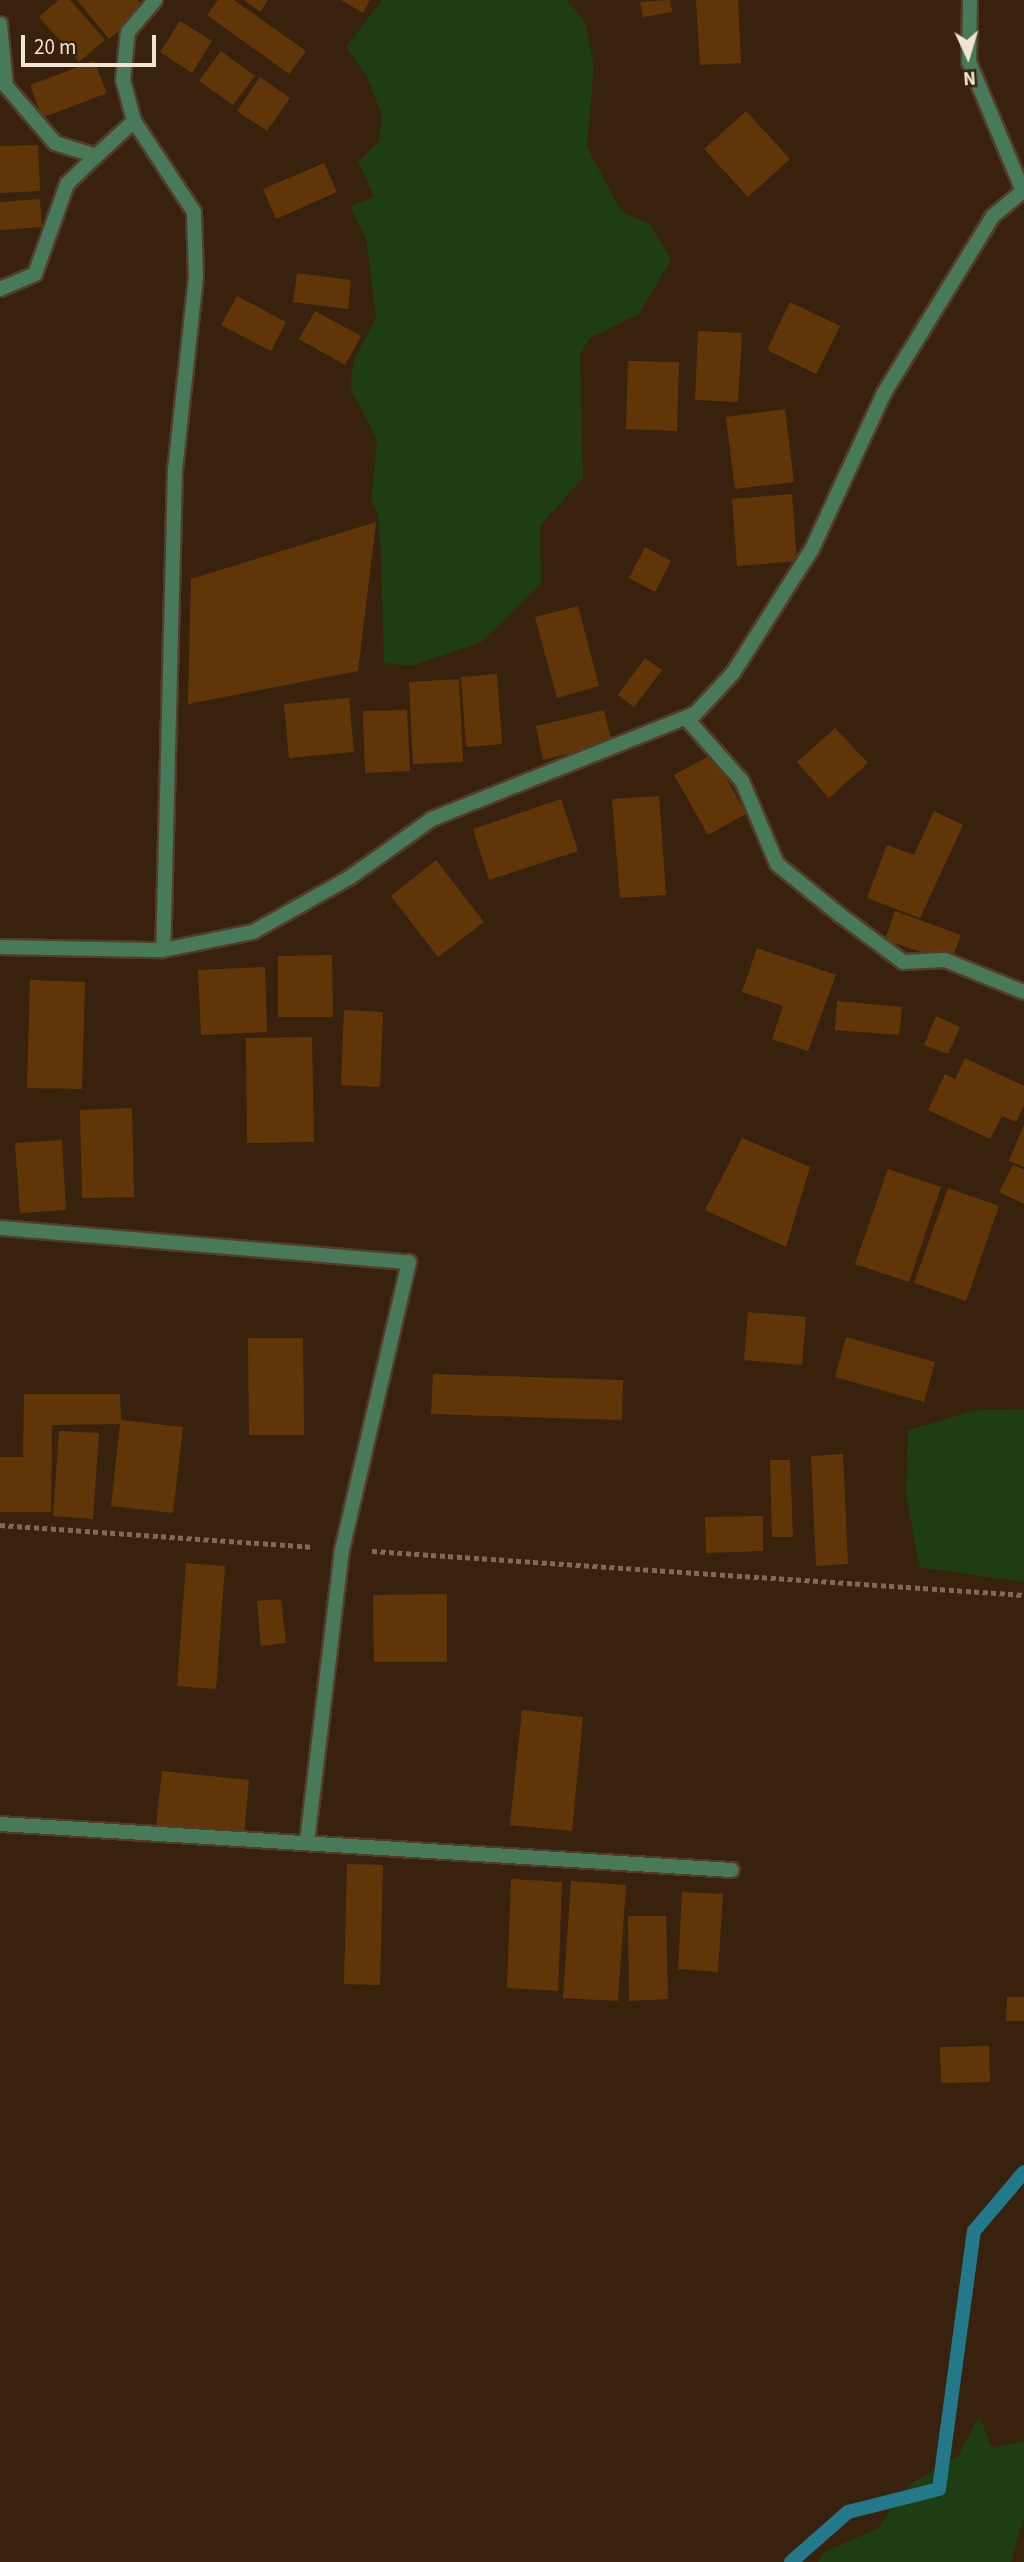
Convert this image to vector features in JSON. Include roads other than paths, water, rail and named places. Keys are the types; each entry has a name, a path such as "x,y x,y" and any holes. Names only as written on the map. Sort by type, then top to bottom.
{"street":[{"path":"155,0 128,32 123,80 134,121 194,212 196,277 175,469 163,950"},
{"path":"0,947 163,950 253,932 349,878 432,819 695,714 740,662 812,549 884,393 993,216 1023,190 969,62 970,0"},
{"path":"0,24 6,86 55,144 96,156"},
{"path":"0,289 35,274 67,184 134,121"},
{"path":"686,718 742,782 777,864 830,907 903,962 945,960 1024,992"},
{"path":"0,1228 410,1262 342,1549 307,1843"},
{"path":"0,1824 732,1870"}],"waterway":[{"path":"791,2562 848,2512 939,2489 974,2231 1024,2172"}]}
